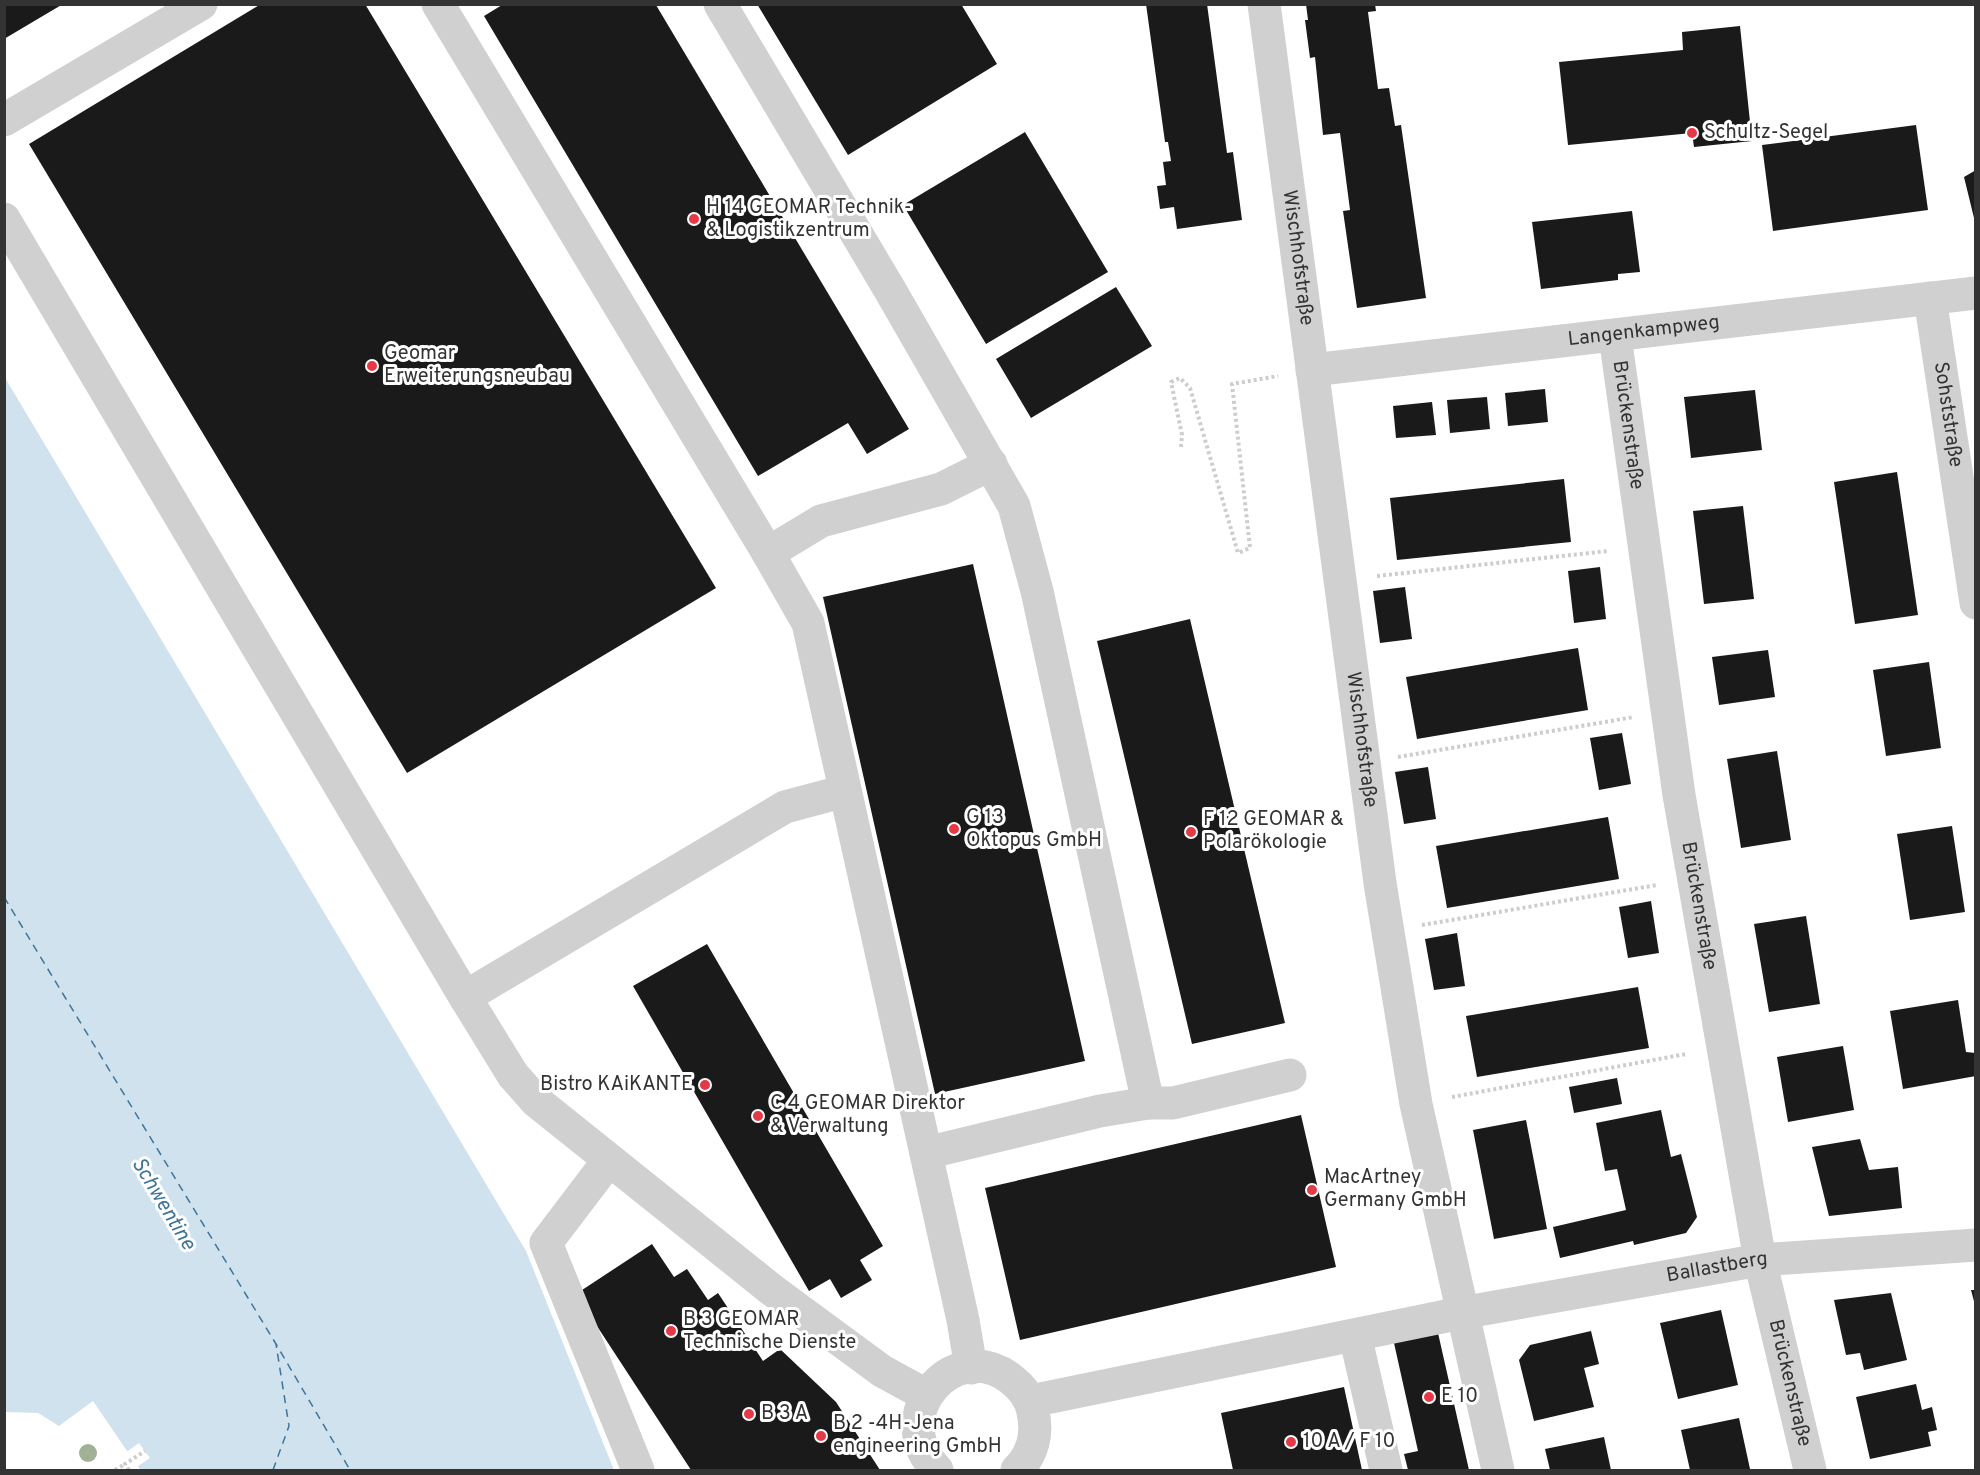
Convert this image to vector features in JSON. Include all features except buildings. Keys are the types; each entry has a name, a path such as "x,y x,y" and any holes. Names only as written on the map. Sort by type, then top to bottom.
{"street":[{"path":"4,120 201,4"},
{"path":"438,4 808,623 926,1153 971,1368"},
{"path":"720,4 1014,506 1037,591 1148,1103"},
{"name":"Wischhofstraße","path":"1264,4 1364,762 1416,1104 1498,1470"},
{"path":"4,219 465,997 522,1086 536,1101 788,1302 882,1371 926,1395"},
{"name":"Langenkampweg","path":"1312,370 1976,293"},
{"name":"Sohststraße","path":"1930,298 1976,603"},
{"name":"Brückenstraße","path":"1615,336 1667,711 1693,879 1760,1260 1810,1470"},
{"path":"768,553 821,521 941,489 991,464"},
{"path":"465,997 785,807 845,790"},
{"path":"926,1153 1100,1111 1148,1103 1173,1103 1290,1075"},
{"path":"609,1160 546,1243 638,1470"},
{"name":"Ballastberg","path":"1031,1401 1461,1313 1760,1260 1976,1245"},
{"path":"1355,1335 1386,1470"},
{"path":"936,1470 928,1462 920,1446 917,1428 919,1411 926,1395 938,1381 954,1372 971,1368 989,1368 1006,1375 1020,1386 1031,1401 1036,1425 1032,1449 1019,1470"}],"path":[{"path":"1181,447 1182,435 1171,382 1180,378 1190,388 1238,553 1250,548 1232,384 1312,370"},
{"path":"1340,580 1644,547"},
{"path":"1364,762 1667,711"},
{"path":"1389,930 1693,879"},
{"path":"1416,1104 1723,1047"},
{"path":"115,1470 145,1451"},
{"path":"125,1464 129,1470"}],"water":[{"name":"Schwentine","path":"4,376 526,1251 614,1470 140,1470 93,1401 59,1426 38,1413 5,1412"}],"pier":[{"path":"139,1443 150,1458 138,1466 140,1470 137,1470 125,1453"}],"ferry route":[{"path":"4,897 350,1470"},
{"path":"273,1470 289,1426 276,1344"}],"place":[{"name":"Schultz-Segel","path":"1692,133"},
{"name":"H 14 GEOMAR Technik- & Logistikzentrum","path":"694,219"},
{"name":"Geomar Erweiterungsneubau","path":"372,366"},
{"name":"G 13 Oktopus GmbH","path":"954,829"},
{"name":"F 12 GEOMAR & Polarökologie","path":"1191,832"},
{"name":"Bistro KAiKANTE","path":"705,1085"},
{"name":"C 4 GEOMAR Direktor & Verwaltung","path":"758,1116"},
{"name":"MacArtney Germany GmbH","path":"1312,1190"},
{"name":"B 3 GEOMAR Technische Dienste","path":"671,1331"},
{"name":"E 10","path":"1429,1397"},
{"name":"B 3 A","path":"749,1414"},
{"name":"B 2 -4H-Jena engineering GmbH","path":"821,1436"},
{"name":"10 A / F 10","path":"1291,1442"}]}
